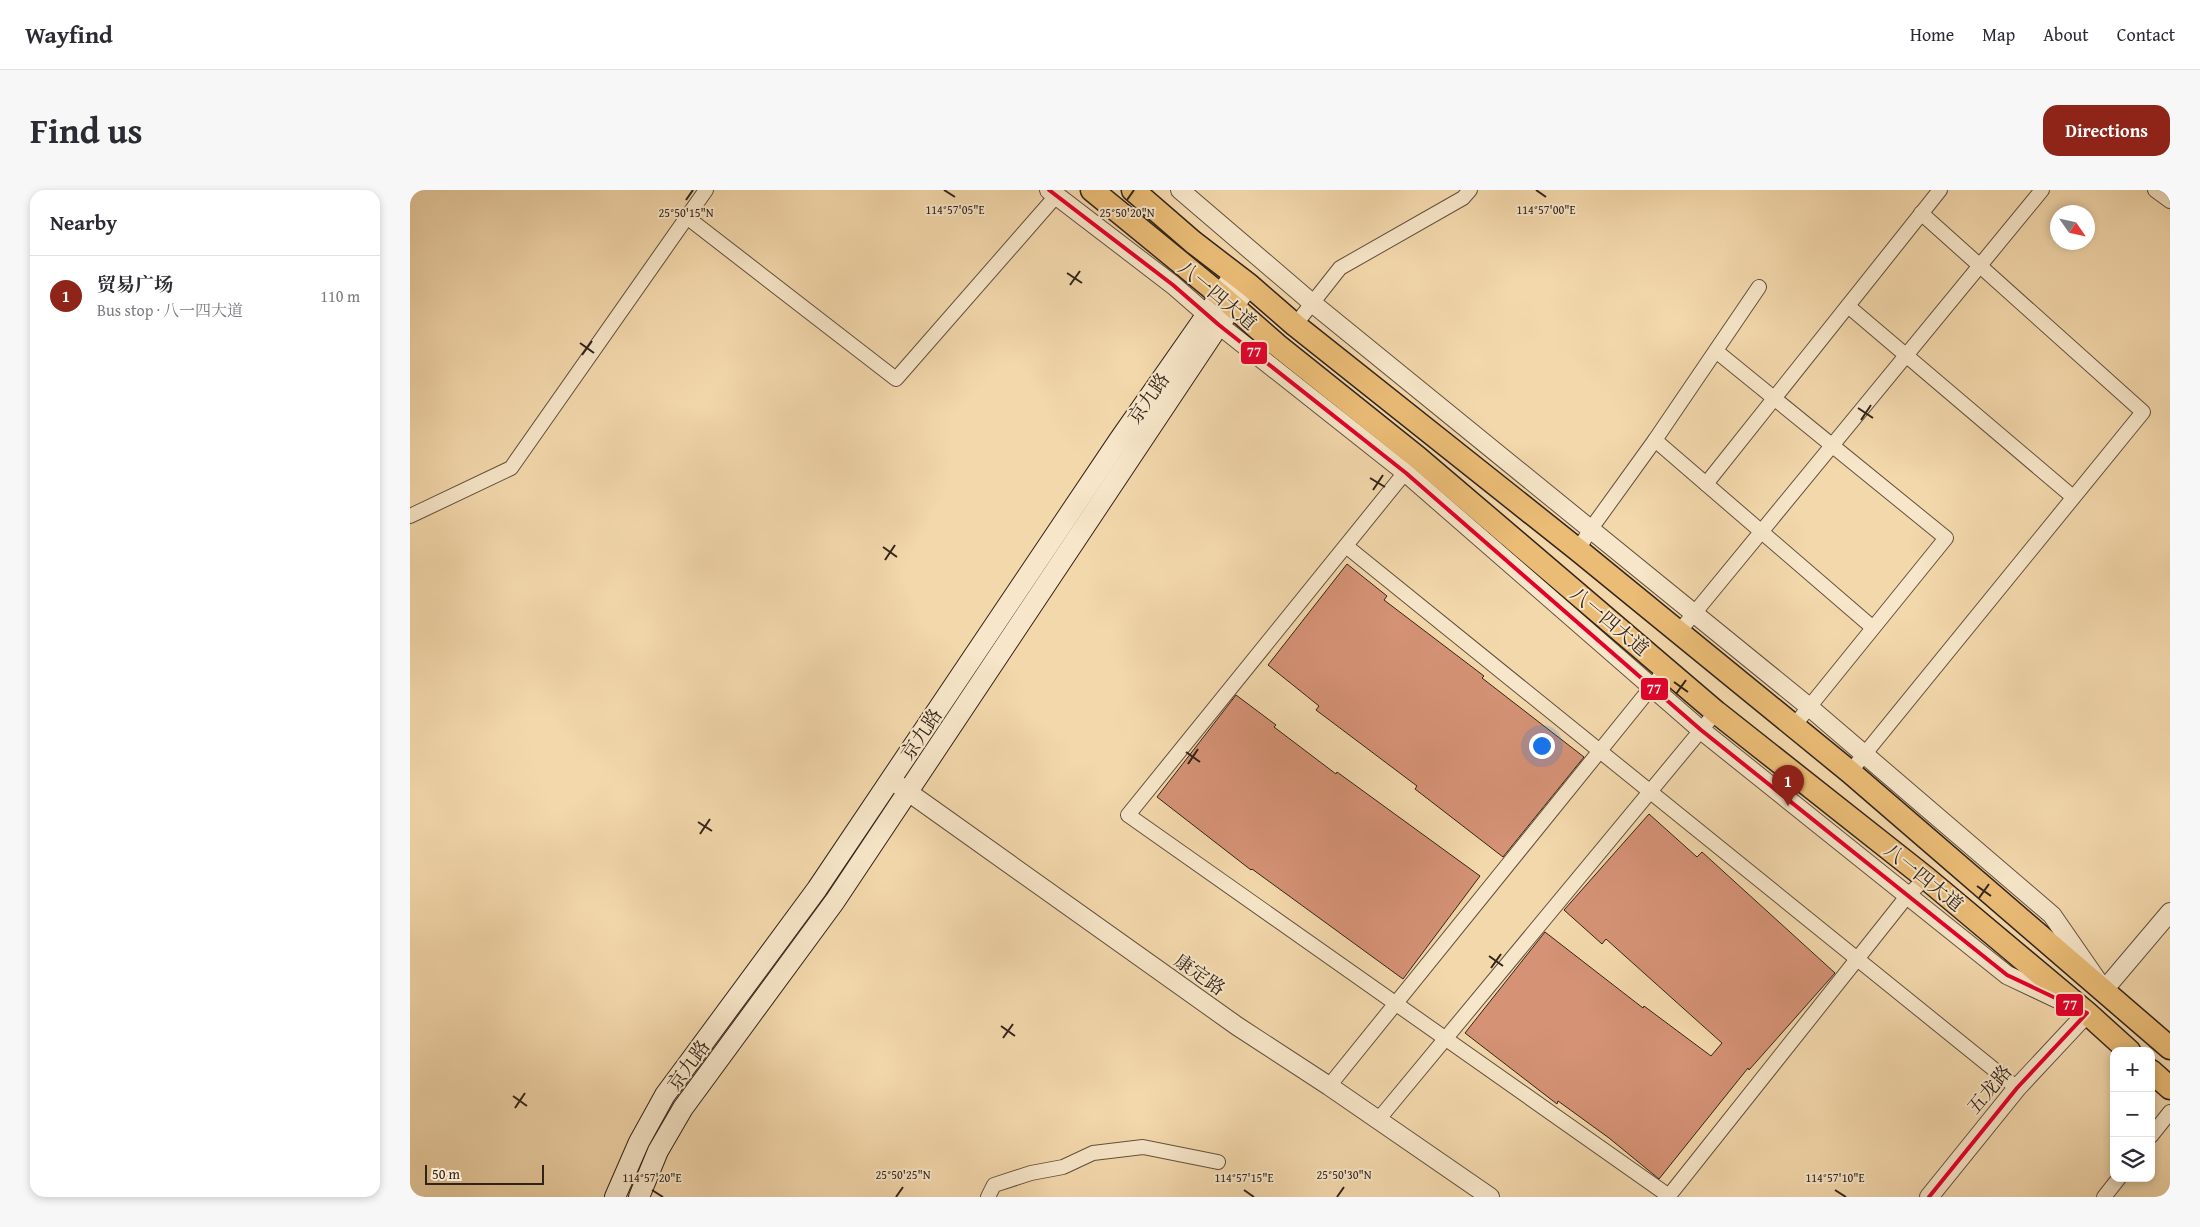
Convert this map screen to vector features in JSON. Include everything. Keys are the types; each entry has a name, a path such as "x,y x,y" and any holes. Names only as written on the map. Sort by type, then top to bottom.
{"main road":[{"name":"八一四大道","path":"1092,190 1226,300 1411,465 1666,669 1716,712 1926,878 2087,1013 2125,1047"},
{"name":"八一四大道","path":"1133,190 1193,242 1242,279 1294,325 1578,550 1850,772 2170,1048"},
{"name":"京九路","path":"616,1194 639,1142 665,1095 817,889 898,785 1212,319 1242,279"},
{"name":"京九路","path":"640,1196 658,1151 683,1108 834,901 898,785"},
{"path":"2155,1075 2170,1088"}],"street":[{"path":"410,516 511,468 706,190"},
{"path":"1180,190 1312,302 1693,615 1808,706 2052,914 2104,990 2170,912"},
{"path":"1294,325 1340,268 1463,198 1470,190"},
{"path":"1706,484 1940,190"},
{"path":"1678,633 2042,190"},
{"path":"2155,190 2170,202"},
{"path":"688,218 896,380 1052,193 1173,284 1212,319 1411,465 1650,688 2007,975 2087,1013"},
{"path":"1850,772 2143,412 1921,213"},
{"path":"1578,550 1590,530 1656,440 1759,287"},
{"path":"1848,306 2073,497"},
{"path":"1716,351 1946,538 1808,706 1793,727"},
{"path":"1656,440 1872,627"},
{"path":"1411,465 1128,815 1668,1196 1908,895 1926,878"},
{"path":"1346,546 2017,1088"},
{"path":"1329,1086 1666,669"},
{"path":"1378,1120 1716,712"},
{"name":"康定路","path":"898,785 1237,1026 1329,1086 1490,1197"},
{"name":"五龙路","path":"1929,1197 2017,1088 2087,1013"},
{"path":"2155,1131 2170,1112"},
{"path":"988,1197 994,1185 1031,1173 1063,1166 1093,1153 1143,1147 1218,1162"},
{"path":"2104,1197 2116,1182"}],"building":[{"path":"1347,564 1387,596 1384,600 1484,676 1482,678 1584,757 1503,857 1415,789 1417,786 1316,710 1319,706 1268,665"},
{"path":"1236,695 1276,725 1274,727 1336,774 1337,772 1480,876 1403,979 1251,870 1157,797"},
{"path":"1649,814 1697,857 1702,852 1835,973 1749,1070 1748,1068 1659,1179 1609,1138 1558,1101 1557,1104 1465,1033 1545,932 1643,1008 1644,1006 1711,1056 1722,1043 1606,939 1602,944 1564,910"}],"transit line":[{"name":"77","path":"1049,190 1173,285 1219,325 1406,473 1701,730 2007,975 2087,1013 2017,1088 1929,1197"}],"place":[{"name":"贸易广场","path":"1788,806"}]}
